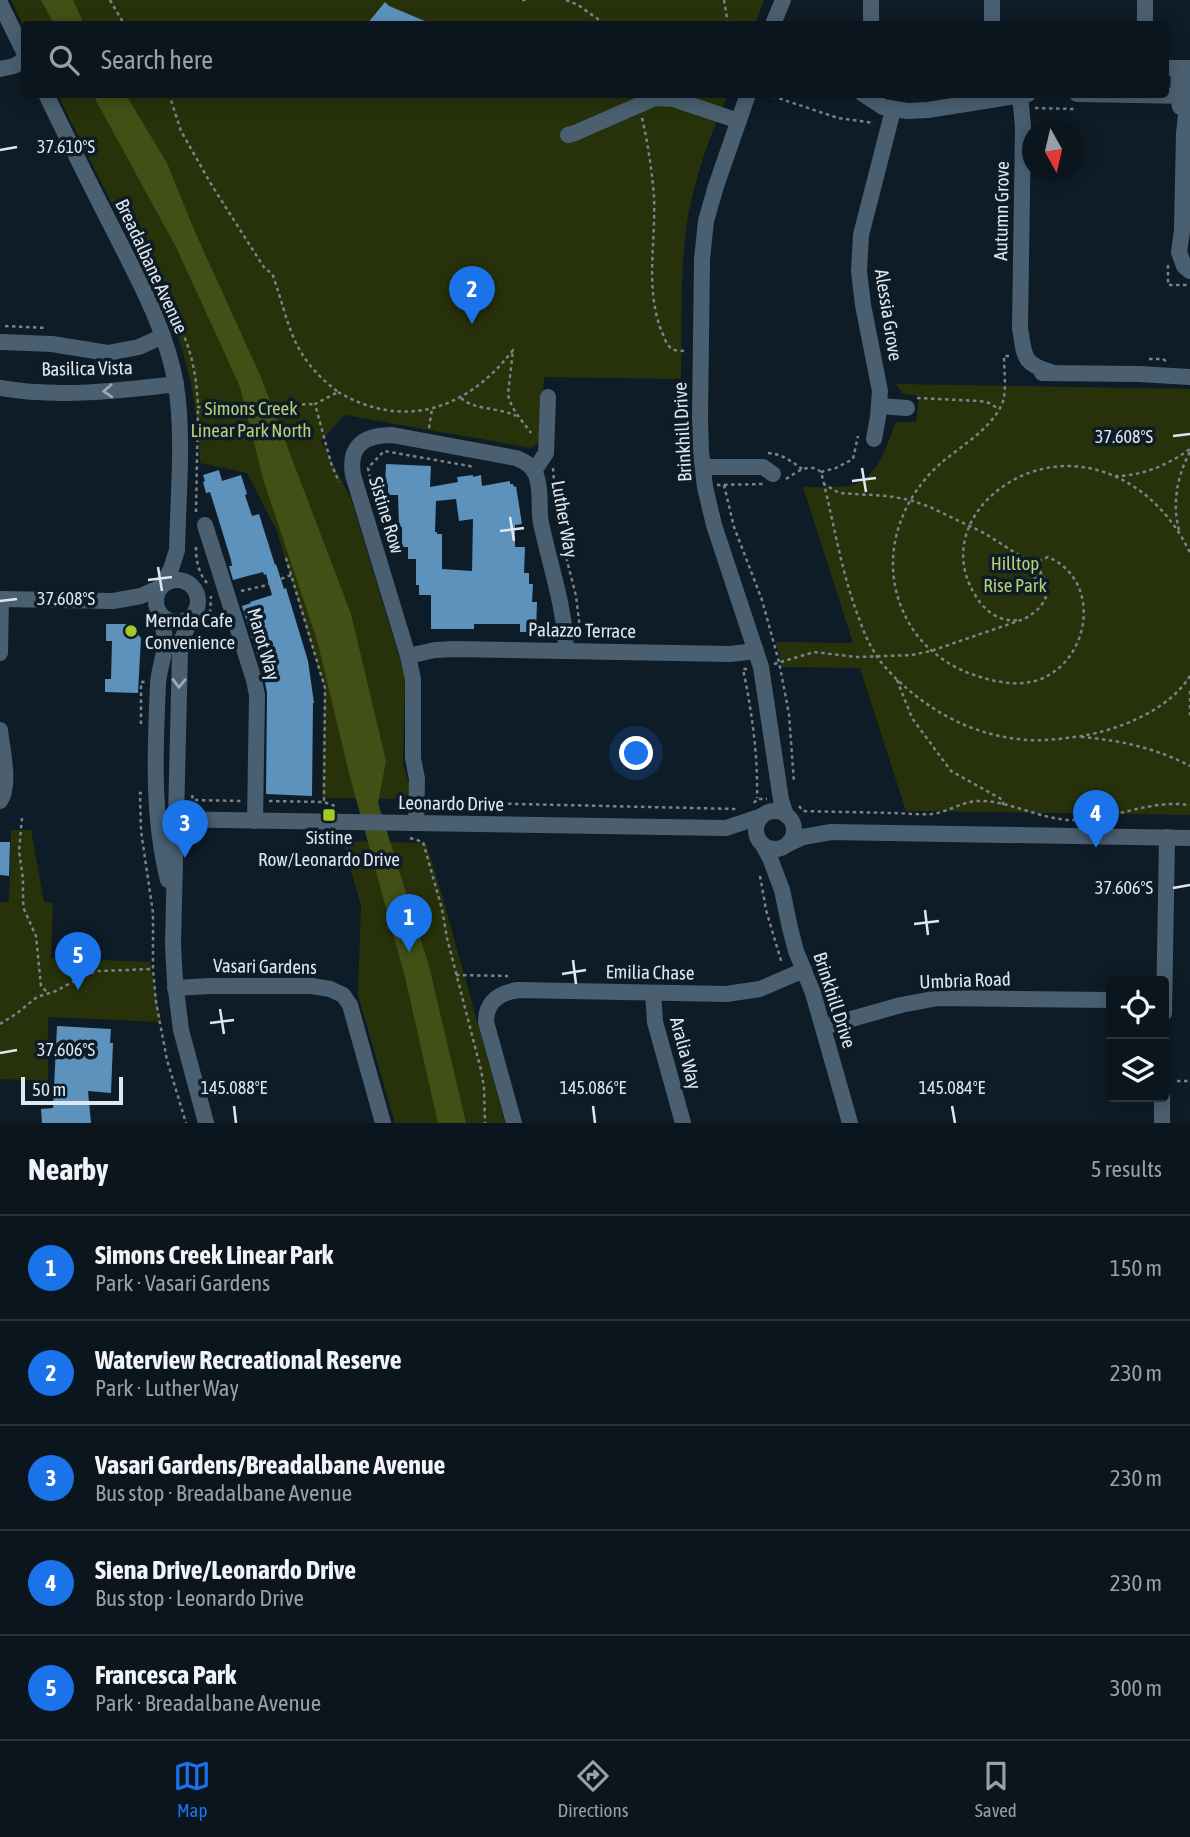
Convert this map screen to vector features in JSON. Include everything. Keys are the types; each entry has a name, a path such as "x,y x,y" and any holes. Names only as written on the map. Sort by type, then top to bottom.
{"street":[{"path":"774,21 783,0"},
{"path":"871,0 871,21"},
{"path":"992,0 992,21"},
{"path":"1145,0 1145,21"},
{"path":"0,3 21,48"},
{"path":"0,62 21,55"},
{"path":"0,69 14,66 21,58"},
{"path":"1178,68 1186,96"},
{"path":"1190,80 1186,96 1182,231 1179,244 1179,257 1190,271"},
{"name":"Breadalbane Avenue","path":"48,98 142,286 163,336 176,384 179,431 177,550 182,569 200,585 198,597 210,605"},
{"path":"568,135 655,98 673,99 739,121"},
{"name":"Brinkhill Drive","path":"747,98 706,221 702,258 700,419 705,487 714,525 761,667 781,800 787,815"},
{"path":"869,98 892,117 928,110 1023,100"},
{"path":"1081,102 1151,98"},
{"name":"Autumn Grove","path":"1023,100 1020,328 1015,345 1015,356 1020,368 1036,374 1051,372 1190,377"},
{"name":"Alessia Grove","path":"874,439 880,391 859,271 862,235 892,117"},
{"path":"1182,231 1190,254"},
{"name":"Basilica Vista","path":"0,342 52,344 108,353 139,347 163,336"},
{"name":"Basilica Vista","path":"0,388 75,393 176,384"},
{"name":"Luther Way","path":"548,397 546,453 534,471 540,489 541,522 571,642"},
{"path":"879,406 908,403"},
{"name":"Sistine Row","path":"411,823 427,802 417,779 413,758 413,678 408,656 347,484 352,459 360,443 378,435 392,435 516,458 527,462 534,471"},
{"path":"703,467 763,467 773,480"},
{"name":"Marot Way","path":"201,520 210,605 254,680 257,695 255,821"},
{"name":"Breadalbane Avenue","path":"160,615 155,600 171,569 177,550"},
{"path":"0,653 0,599 113,601 141,596 167,582 180,580 200,585"},
{"path":"113,601 180,623 210,605"},
{"path":"206,1123 181,1030 173,944 180,651 182,639 210,605"},
{"path":"160,615 165,641 158,682 158,819 163,861 174,902"},
{"name":"Palazzo Terrace","path":"408,656 444,650 571,642 730,654 755,651"},
{"path":"0,730 5,782 4,796 0,801"},
{"name":"Brinkhill Drive","path":"761,810 775,764"},
{"path":"831,832 803,824 775,811 761,810 756,827 762,844 775,849 803,837 831,832 1190,838"},
{"name":"Leonardo Drive","path":"726,828 761,810"},
{"path":"787,815 794,827 792,839 787,844"},
{"name":"Leonardo Drive","path":"158,819 255,821 346,816 411,823 726,828 762,844"},
{"path":"1164,976 1167,837"},
{"name":"Brinkhill Drive","path":"762,844 782,890 790,928 813,993 850,1123"},
{"name":"Brinkhill Drive","path":"782,890 787,844"},
{"name":"Emilia Chase","path":"514,1123 486,1022 486,1015 494,999 518,990 726,994 773,985 804,970"},
{"name":"Vasari Gardens","path":"175,988 312,986 330,989 343,995 350,1005 383,1123"},
{"name":"Aralia Way","path":"653,993 655,1022 683,1123"},
{"name":"Umbria Road","path":"823,1027 938,998 1106,1000"},
{"path":"1162,1102 1162,1123"}],"path":[{"path":"110,0 122,21"},
{"path":"522,0 529,0"},
{"path":"566,0 602,21"},
{"path":"724,0 728,21"},
{"path":"170,98 181,131 211,184 265,268 272,272 292,336 303,357 313,370 338,392 315,404 306,405 198,407"},
{"path":"778,98 838,118 892,117"},
{"path":"1023,100 1045,108 1081,102"},
{"path":"639,104 652,178 655,223 652,285 658,322 669,347 679,351 701,351"},
{"path":"1004,356 1004,398 999,409 976,436 941,464 910,500 896,534 893,552 894,577 900,605 910,624 931,651 955,668 995,682 1033,682 1055,671 1065,662 1074,651 1083,626 1082,598 1070,574 1048,557 1036,566"},
{"path":"197,391 201,520"},
{"path":"461,398 472,405 496,408 519,418"},
{"path":"908,403 980,401 999,409"},
{"path":"315,404 331,463 347,484 371,478 368,468 384,451 477,467"},
{"path":"427,442 432,409"},
{"path":"1113,475 1132,474 1160,466 1190,451"},
{"path":"1180,533 1176,493 1190,451"},
{"path":"1024,620 1002,619 983,606 974,593 964,568 963,557 968,524 984,503 1010,482 1027,474 1064,466 1084,467 1130,483 1171,520 1190,553"},
{"path":"705,487 773,480 808,467 821,472 852,601 877,657 896,680 923,703 963,725 1017,739 1043,740 1108,730 1152,710 1170,697 1190,676"},
{"path":"761,810 753,727 743,669 761,667 814,652 877,657 931,651 1024,620 1041,607 1045,599 1047,586 1036,566 968,524 910,500 839,493 824,484"},
{"path":"196,543 197,562 203,578 200,585"},
{"path":"286,558 325,688 324,802"},
{"path":"1027,561 1022,577 1033,580 1042,573"},
{"path":"210,605 291,575"},
{"path":"896,680 912,718 943,762 951,771 1003,800 1003,805"},
{"path":"1190,691 1190,719"},
{"path":"1074,737 1140,746 1190,766"},
{"path":"192,793 193,800 324,802 346,816"},
{"path":"22,818 19,851 24,909 36,936 41,986 48,993"},
{"path":"411,823 402,834 423,842 481,1070 485,1123"},
{"path":"759,868 766,910 782,964 778,966"},
{"path":"152,945 159,1023 186,1123"},
{"path":"0,1024 31,1001 63,988 87,974 98,971 153,969"},
{"path":"456,975 519,976"},
{"path":"1178,1081 1190,1081"}],"green space":[{"path":"11,0 764,0 756,21 21,21"},
{"name":"Simons Creek Linear Park North","path":"59,98 727,98 701,166 687,222 682,274 681,379 544,377 541,441 531,448 345,415 321,440 351,499 405,676 403,764 411,790 404,799 322,798 324,687 276,529 247,473 200,463 194,400 179,339"},
{"name":"Hilltop Rise Park","path":"896,384 1190,389 1190,815 906,811 860,668 782,667 776,642 853,643 803,487 848,486 858,483 874,470 896,422 916,422 919,396 902,393"},
{"path":"11,830 31,830 44,902 53,903 51,958 150,962 161,1022 48,1017 48,1081 0,1079 0,902 9,902"},
{"path":"343,841 426,843 505,1123 395,1123 358,995 361,906"}],"shaded area":[{"path":"41,0 73,0 83,21 52,21"},
{"path":"95,98 128,98 167,163 260,375 351,614 386,761 378,803 429,966 466,1123 438,1123 405,977 350,777 317,640 264,482 240,387 177,249"}],"building":[{"path":"385,2 425,21 369,21"},
{"path":"386,464 431,466 430,487 458,482 457,477 473,475 481,475 482,486 510,481 510,484 516,486 522,524 515,525 515,547 525,547 524,573 529,573 529,584 533,584 532,602 537,602 536,632 520,632 520,624 474,624 474,629 431,629 431,595 419,595 419,585 416,585 416,559 408,559 408,547 402,547 398,495 388,495 388,485 385,485","holes":["456,499 459,521 473,519 472,571 442,569 442,534 435,532 436,501"]},
{"path":"219,470 222,481 241,475 252,516 259,514 275,565 284,589 286,588 308,661 314,703 312,796 266,794 267,693 242,606 272,595 263,572 233,580 229,566 232,566 231,560 210,492 206,493 203,482 203,475"},
{"path":"106,624 128,624 141,638 138,693 105,692 105,679 111,679 112,641 106,641"},
{"path":"0,842 10,842 9,876 0,875"},
{"path":"57,1026 111,1029 111,1093 88,1091 91,1123 42,1123 41,1109 53,1108"}],"place":[{"name":"Waterview Recreational Reserve","path":"472,324"},
{"name":"Mernda Cafe Convenience","path":"131,631"},
{"name":"Sistine Row/Leonardo Drive","path":"329,815"},
{"name":"Siena Drive/Leonardo Drive","path":"1096,848"},
{"name":"Vasari Gardens/Breadalbane Avenue","path":"185,858"},
{"name":"Simons Creek Linear Park","path":"409,952"},
{"name":"Francesca Park","path":"78,990"}]}
